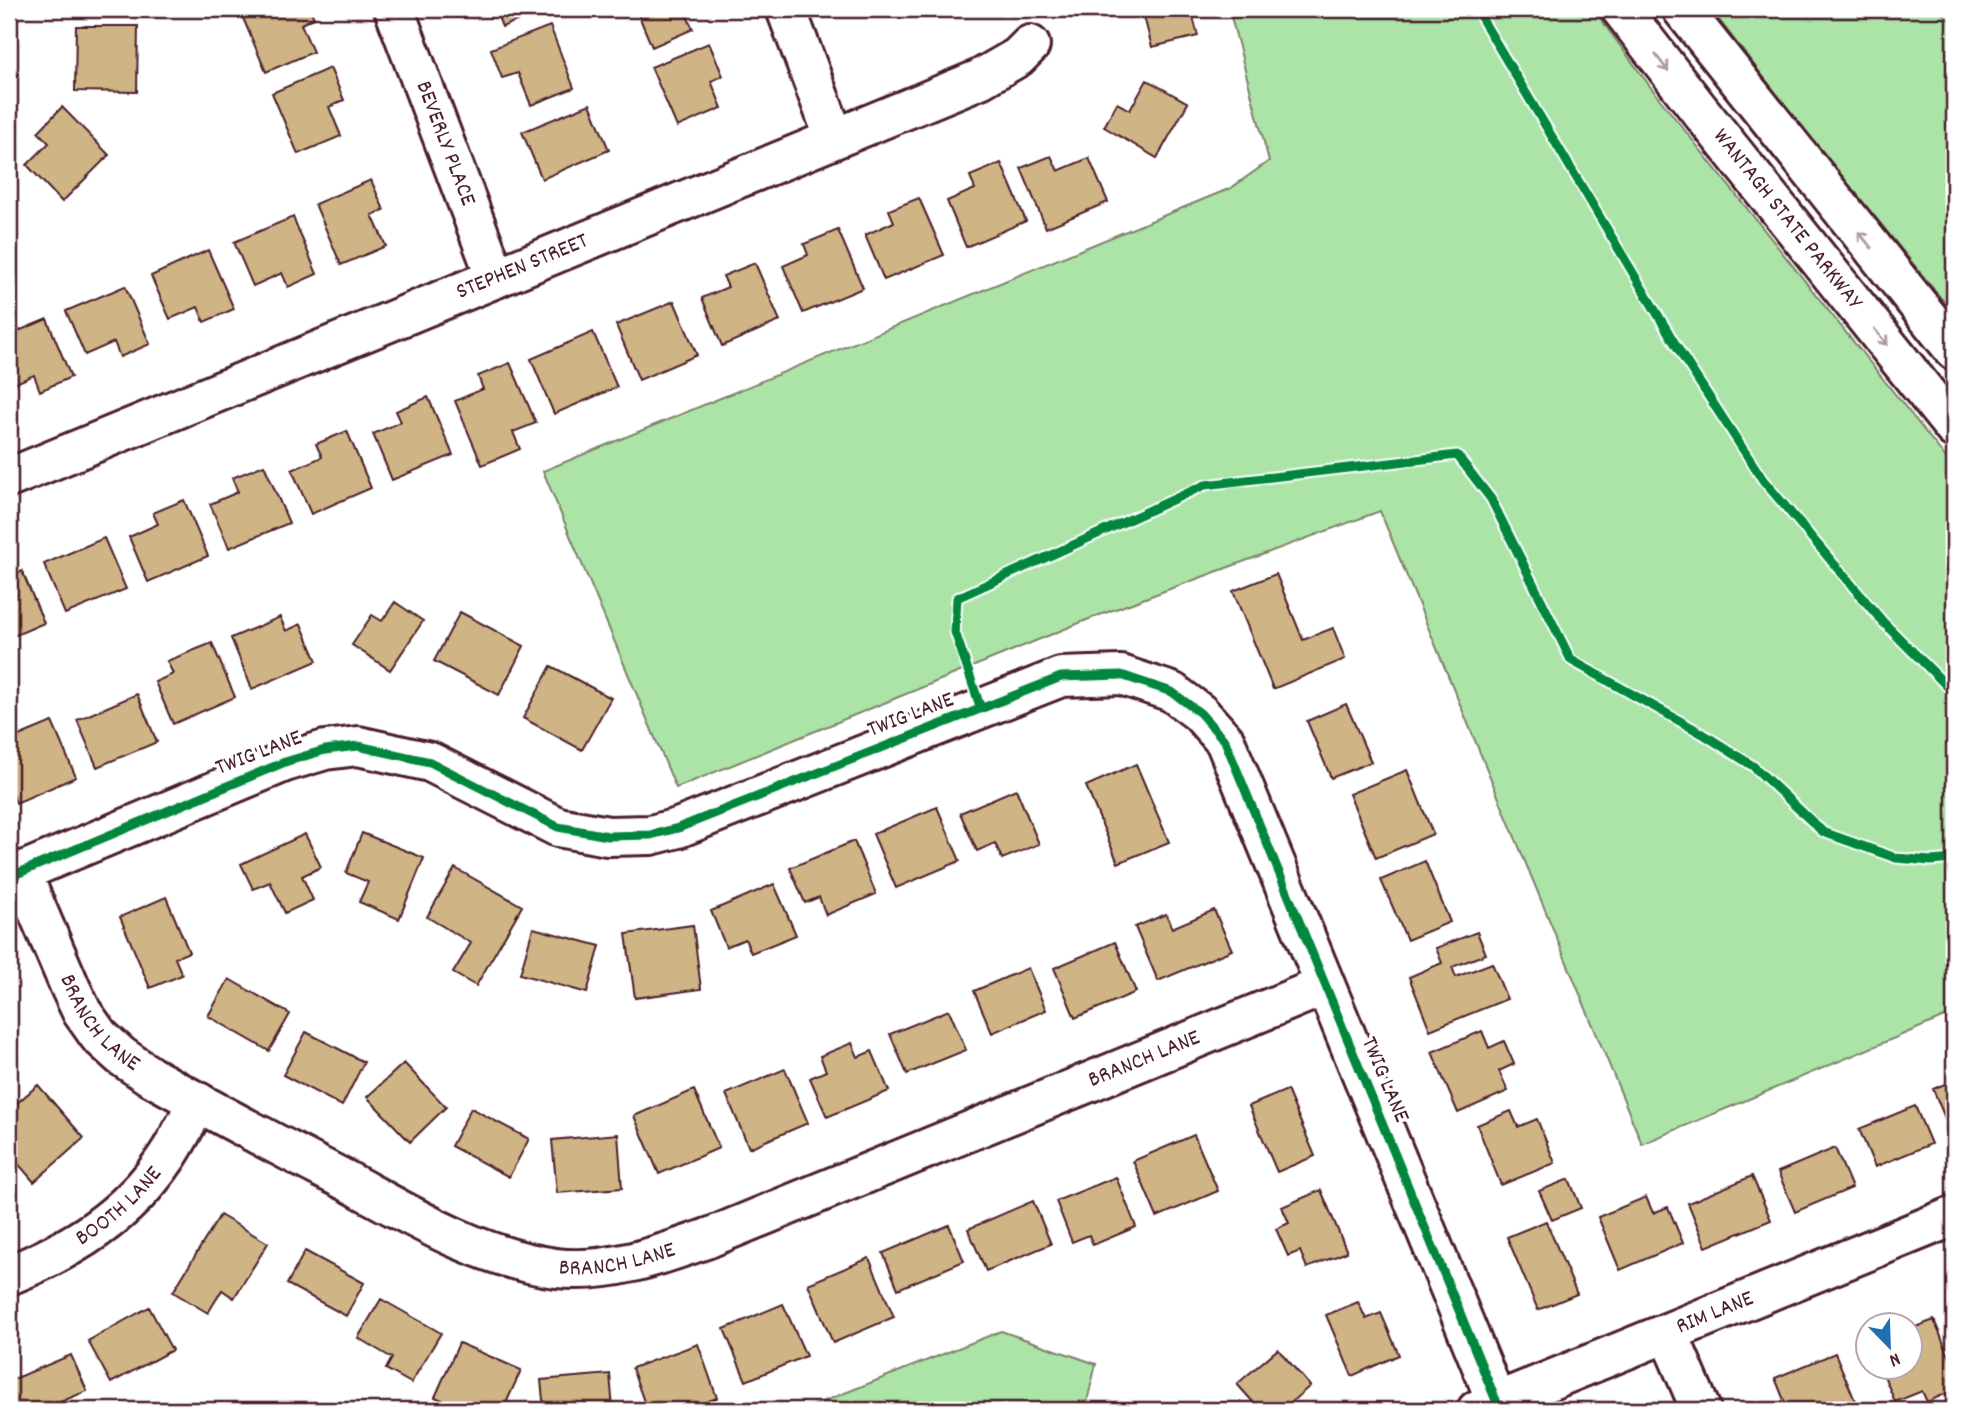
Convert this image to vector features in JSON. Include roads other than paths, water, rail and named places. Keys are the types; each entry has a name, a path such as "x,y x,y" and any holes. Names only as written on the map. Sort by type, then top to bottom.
{"main road":[{"name":"BEVERLY PLACE","path":"394,9 496,278"},
{"path":"786,9 834,138"},
{"name":"WANTAGH STATE PARKWAY","path":"1621,9 1696,107 1954,428"},
{"path":"1682,9 1954,350"},
{"name":"STEPHEN STREET","path":"9,478 979,79 1011,62 1030,45"},
{"name":"TWIG LANE","path":"15,874 285,762 325,750 358,746 430,762 558,827 608,836 650,835 678,828 1061,677 1121,675 1172,691 1200,713 1225,741 1324,986 1487,1406"},
{"name":"BRANCH LANE","path":"15,874 71,989 99,1036 121,1056 150,1076 421,1221 494,1254 557,1268 608,1267 650,1260 1324,986"},
{"name":"BOOTH LANE","path":"9,1275 73,1246 121,1210 166,1158 198,1102"},
{"name":"RIM LANE","path":"1487,1406 1954,1216"},
{"path":"1668,1333 1701,1410"}]}
